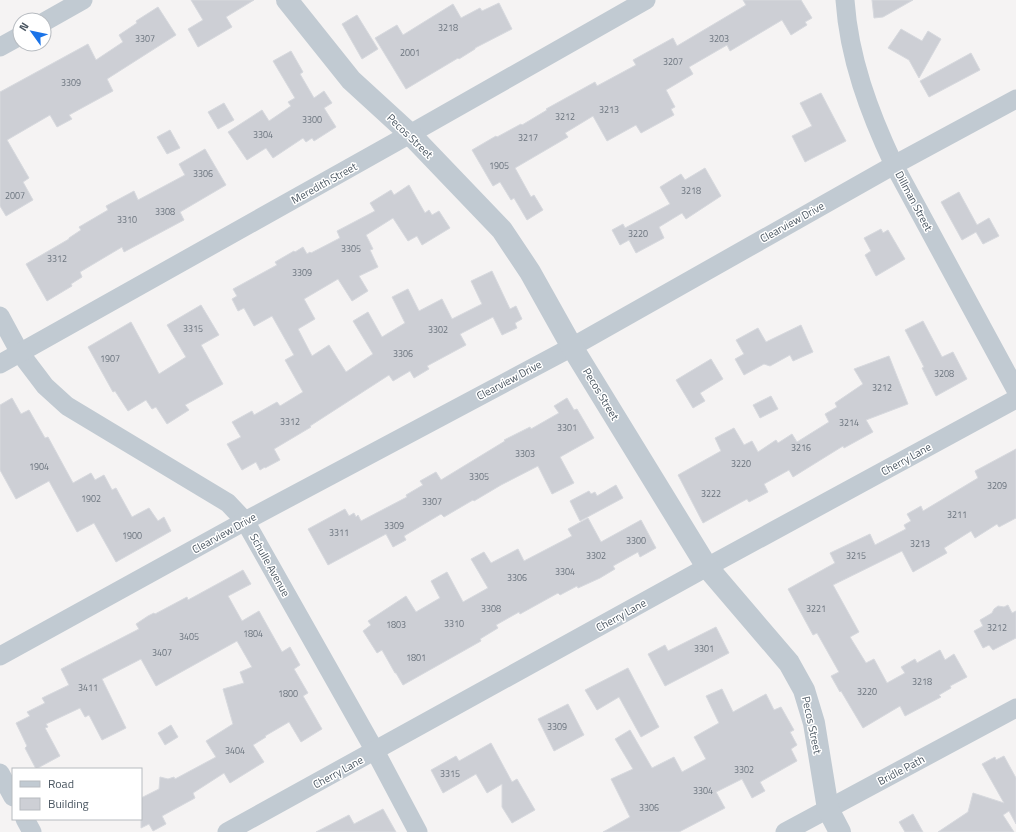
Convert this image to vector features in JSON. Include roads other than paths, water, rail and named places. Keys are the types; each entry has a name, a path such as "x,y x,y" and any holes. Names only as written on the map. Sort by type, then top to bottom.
{"street":[{"path":"52,17 83,0"},
{"name":"Pecos Street","path":"287,0 351,80 410,134 502,230 530,272 572,347 707,567 789,663 804,690 814,723 828,809 840,832"},
{"name":"Meredith Street","path":"0,364 646,0"},
{"name":"Dillman Street","path":"845,0 851,47 860,83 876,127 894,165 1016,390"},
{"path":"0,47 12,40"},
{"name":"Clearview Drive","path":"0,656 245,521 572,347 894,165 1016,99"},
{"name":"Schulle Avenue","path":"0,316 20,353 45,386 67,406 228,503 245,521 375,751 418,832"},
{"name":"Cherry Lane","path":"228,832 707,567 1016,399"},
{"name":"Bridle Path","path":"785,832 1016,708"},
{"path":"0,773 12,795"},
{"path":"26,820 32,832"}]}
